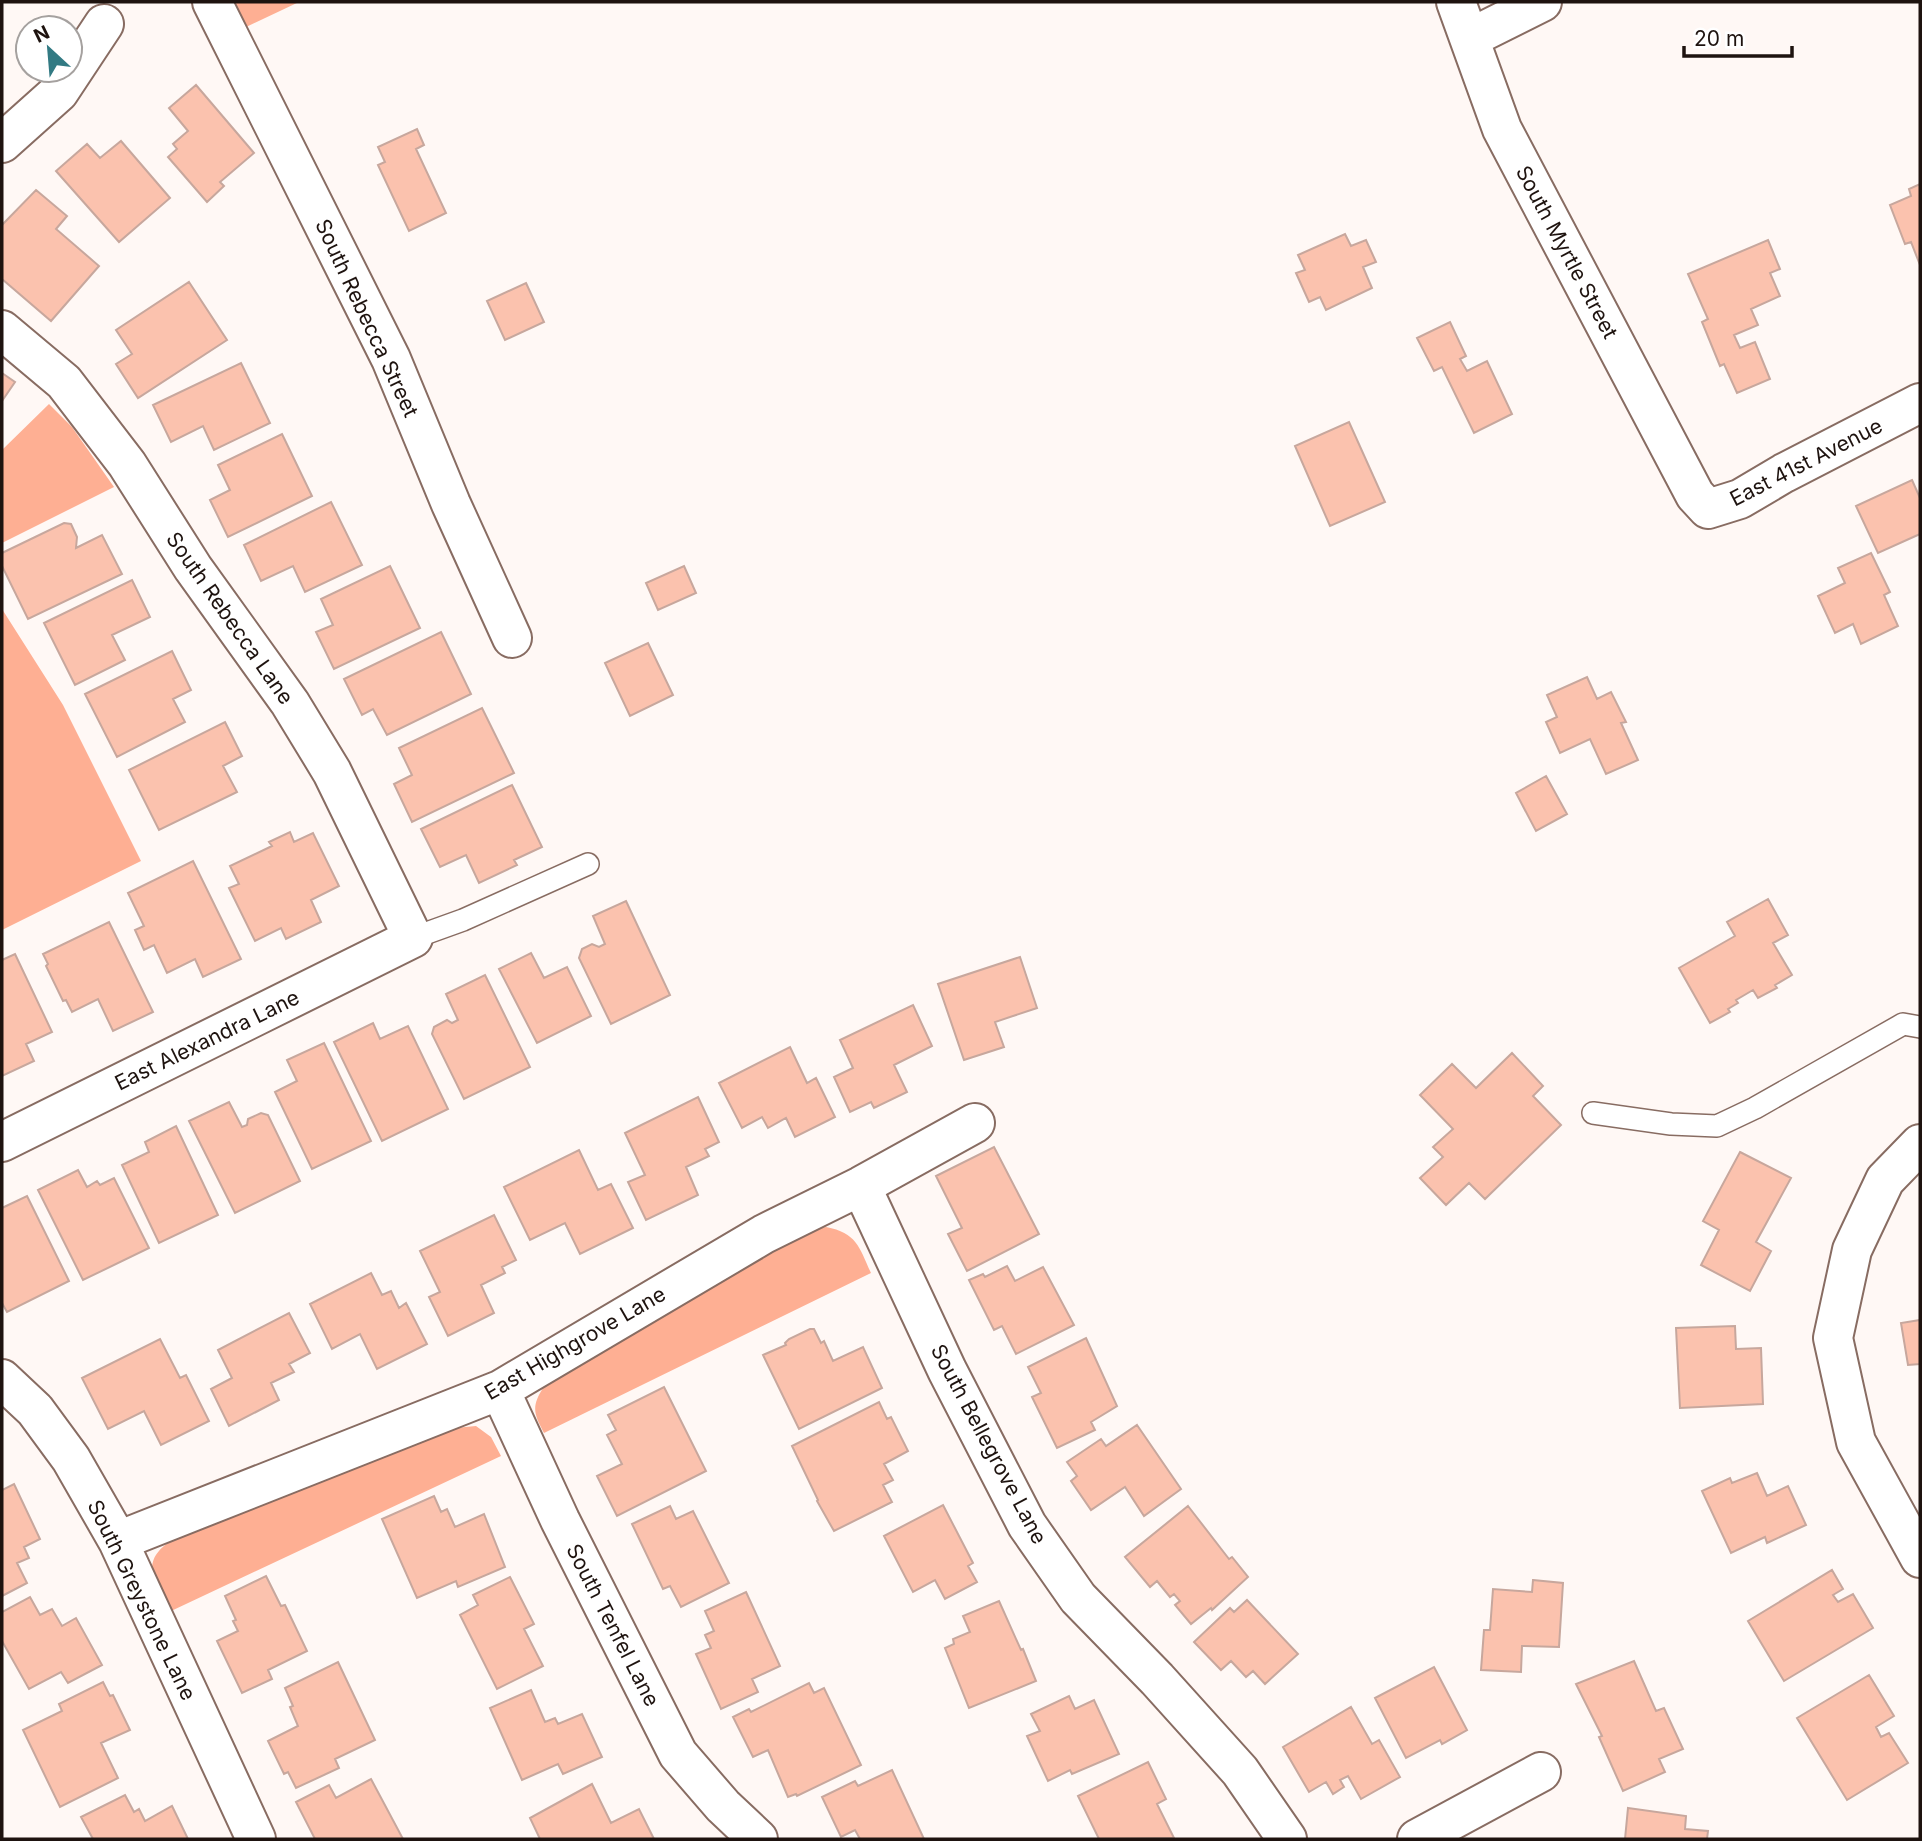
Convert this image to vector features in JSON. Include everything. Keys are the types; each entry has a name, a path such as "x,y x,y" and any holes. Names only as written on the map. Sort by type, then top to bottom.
{"street":[{"name":"South Rebecca Street","path":"212,2 391,359 451,504 512,638"},
{"name":"South Myrtle Street","path":"1456,2 1502,129 1695,495"},
{"path":"1470,38 1542,2"},
{"path":"2,143 59,92 104,24"},
{"name":"South Rebecca Lane","path":"2,330 64,382 72,392 127,464 193,568 290,702 332,772 413,938"},
{"name":"East 41st Avenue","path":"1695,495 1708,509 1740,499 1784,473 1920,403"},
{"name":"East Alexandra Lane","path":"2,1142 413,938"},
{"name":"East Highgrove Lane","path":"118,1541 500,1390 764,1234 861,1186 975,1123"},
{"path":"1920,1144 1885,1180 1852,1250 1833,1338 1856,1442 1920,1558"},
{"name":"South Bellegrove Lane","path":"861,1186 966,1408 1027,1525 1078,1598 1157,1679 1240,1771 1287,1839"},
{"name":"South Greystone Lane","path":"2,1379 35,1410 71,1459 118,1541 256,1839"},
{"name":"South Tenfel Lane","path":"500,1390 560,1520 678,1754 723,1806 758,1839"},
{"path":"1417,1839 1541,1772"}],"lane":[{"path":"413,938 463,920 588,864"},
{"path":"1593,1113 1671,1124 1717,1126 1755,1108 1903,1024 1920,1027"}],"shaded area":[{"path":"230,2 299,2 244,28"},
{"path":"49,404 72,427 114,487 2,543 2,450"},
{"path":"2,609 63,705 141,861 2,930"},
{"path":"826,1227 851,1237 871,1273 544,1433 535,1410 543,1388 768,1250 810,1229"},
{"path":"476,1426 491,1437 501,1456 169,1612 153,1578 152,1568 159,1551 181,1535 455,1428"}],"building":[{"path":"196,85 254,153 220,182 224,186 207,202 168,157 177,149 173,144 188,131 169,108"},
{"path":"417,129 424,145 416,149 446,213 409,231 378,165 385,162 378,147"},
{"path":"121,141 170,198 119,242 56,171 87,144 100,158"},
{"path":"1920,184 1920,265 1911,242 1905,244 1890,205 1911,196 1909,189"},
{"path":"36,190 67,216 56,229 99,266 51,321 2,279 2,225"},
{"path":"1345,234 1351,246 1366,240 1376,262 1363,267 1372,288 1326,310 1320,297 1309,302 1296,273 1305,270 1298,255"},
{"path":"1768,240 1780,269 1770,273 1780,296 1751,309 1758,325 1734,335 1740,348 1755,342 1770,379 1737,393 1724,364 1720,366 1702,322 1708,319 1688,274"},
{"path":"189,282 227,340 138,398 116,364 132,354 116,330"},
{"path":"526,283 544,322 505,340 487,301"},
{"path":"1450,322 1466,356 1460,359 1467,371 1487,361 1512,414 1474,433 1442,367 1434,371 1417,338"},
{"path":"241,363 270,423 214,450 203,426 171,442 153,405"},
{"path":"2,373 15,382 2,401"},
{"path":"1349,422 1385,502 1330,526 1295,446"},
{"path":"282,434 312,496 228,537 210,500 230,490 218,465"},
{"path":"1912,480 1920,498 1920,534 1878,553 1856,506"},
{"path":"331,502 362,565 305,592 293,566 261,581 244,545"},
{"path":"64,523 71,524 77,537 76,548 102,535 122,574 28,619 2,566 2,553"},
{"path":"1871,553 1890,592 1884,595 1898,626 1861,644 1853,624 1835,633 1818,596 1845,583 1838,568"},
{"path":"390,566 420,628 334,669 316,632 333,625 321,599"},
{"path":"684,566 696,593 658,610 646,583"},
{"path":"132,580 150,617 112,635 125,660 75,685 44,623"},
{"path":"441,632 471,694 387,735 373,709 362,715 344,679"},
{"path":"648,643 673,695 630,716 605,663"},
{"path":"172,651 191,690 173,699 185,722 117,757 85,694"},
{"path":"1587,677 1597,699 1611,692 1626,722 1621,723 1638,760 1606,774 1590,739 1560,753 1546,722 1557,717 1547,695"},
{"path":"482,708 514,773 412,822 394,784 412,775 399,748"},
{"path":"225,722 242,756 223,766 237,792 159,830 129,770"},
{"path":"1546,776 1567,814 1536,831 1516,793"},
{"path":"512,785 542,847 514,860 517,865 479,883 466,855 440,867 421,829"},
{"path":"290,832 294,842 313,833 339,886 311,900 321,922 286,939 281,928 255,941 229,888 239,884 230,866 272,846 269,842"},
{"path":"193,861 241,959 203,977 195,959 167,973 154,945 144,950 135,930 144,926 128,893"},
{"path":"1768,899 1788,935 1773,943 1792,975 1775,985 1777,988 1758,998 1753,990 1736,1000 1738,1003 1728,1009 1730,1012 1710,1023 1679,968 1735,936 1727,922"},
{"path":"626,901 670,995 611,1024 579,958 582,949 592,944 599,947 605,944 593,916"},
{"path":"109,922 153,1012 113,1031 98,999 72,1012 66,1000 63,1001 43,954"},
{"path":"531,953 544,978 567,967 591,1016 537,1043 499,969"},
{"path":"15,954 52,1032 26,1044 34,1061 2,1076 2,960"},
{"path":"1020,957 1037,1008 995,1022 1004,1047 964,1060 938,984"},
{"path":"485,975 530,1067 464,1099 432,1034 434,1027 447,1020 452,1023 458,1020 446,994"},
{"path":"913,1005 932,1046 894,1065 907,1092 874,1108 871,1102 850,1112 834,1077 853,1068 840,1040"},
{"path":"373,1023 380,1039 408,1026 448,1109 382,1141 334,1042"},
{"path":"324,1043 371,1141 312,1169 275,1092 297,1081 287,1060"},
{"path":"790,1047 807,1083 816,1078 835,1117 795,1137 786,1118 768,1128 762,1117 742,1128 719,1083"},
{"path":"1512,1053 1543,1086 1533,1096 1561,1125 1485,1199 1469,1183 1446,1205 1420,1178 1443,1157 1433,1147 1453,1129 1420,1095 1452,1064 1476,1088"},
{"path":"698,1097 719,1142 705,1149 709,1156 686,1167 698,1195 646,1220 628,1182 645,1175 625,1133"},
{"path":"229,1102 242,1127 247,1125 248,1119 261,1113 268,1115 300,1181 235,1213 189,1121"},
{"path":"176,1126 218,1215 159,1243 122,1165 149,1152 145,1142"},
{"path":"994,1147 1039,1234 967,1271 948,1234 962,1228 936,1176"},
{"path":"579,1150 598,1190 611,1184 633,1228 580,1254 565,1223 530,1240 504,1187"},
{"path":"1740,1152 1791,1178 1756,1242 1771,1251 1750,1291 1701,1265 1719,1230 1703,1221"},
{"path":"78,1170 87,1187 97,1181 100,1185 114,1178 149,1248 83,1280 38,1190"},
{"path":"27,1196 69,1281 7,1312 2,1303 2,1208"},
{"path":"494,1215 516,1260 502,1267 505,1273 481,1285 494,1313 448,1336 429,1297 440,1292 420,1251"},
{"path":"1007,1266 1015,1281 1043,1267 1074,1325 1016,1354 1002,1326 994,1330 969,1280 983,1274 985,1277"},
{"path":"371,1273 382,1295 391,1291 399,1308 406,1303 427,1344 377,1369 360,1334 332,1349 310,1304"},
{"path":"289,1313 310,1353 289,1364 294,1372 271,1383 279,1400 229,1426 211,1389 232,1378 218,1350"},
{"path":"1920,1320 1920,1364 1908,1365 1901,1323"},
{"path":"1735,1326 1736,1349 1761,1348 1763,1404 1680,1408 1676,1328"},
{"path":"814,1329 821,1343 824,1341 833,1361 863,1347 882,1388 799,1429 763,1355 786,1345 789,1339"},
{"path":"1086,1338 1117,1406 1091,1422 1095,1430 1057,1448 1032,1397 1041,1393 1028,1367"},
{"path":"160,1339 180,1378 186,1375 209,1421 161,1445 144,1411 108,1429 82,1378"},
{"path":"664,1387 706,1471 617,1516 597,1476 622,1464 607,1435 616,1430 608,1415"},
{"path":"879,1402 887,1419 891,1417 908,1451 884,1464 893,1480 883,1485 892,1502 834,1531 792,1446"},
{"path":"1137,1425 1181,1489 1144,1516 1125,1487 1091,1510 1071,1481 1077,1476 1067,1462 1101,1439 1106,1446"},
{"path":"1757,1473 1767,1496 1788,1486 1806,1525 1767,1543 1765,1537 1731,1553 1702,1491 1730,1478 1732,1483"},
{"path":"14,1484 40,1539 24,1547 29,1558 17,1563 27,1583 2,1596 2,1490"},
{"path":"434,1496 441,1512 447,1509 455,1527 484,1514 505,1567 458,1587 456,1581 417,1598 382,1519"},
{"path":"943,1505 973,1563 968,1566 977,1582 945,1599 935,1580 913,1592 884,1536"},
{"path":"670,1506 676,1519 693,1511 729,1583 681,1607 670,1586 663,1589 632,1524"},
{"path":"1188,1506 1229,1559 1232,1557 1248,1577 1212,1610 1211,1608 1191,1624 1175,1605 1180,1601 1174,1594 1170,1597 1157,1581 1150,1587 1125,1557"},
{"path":"1832,1570 1843,1589 1833,1595 1838,1602 1853,1594 1873,1628 1784,1681 1748,1621"},
{"path":"266,1576 281,1606 285,1605 307,1651 268,1670 272,1679 242,1693 217,1641 238,1631 225,1596"},
{"path":"510,1577 534,1624 524,1629 543,1666 497,1689 460,1615 478,1605 473,1595"},
{"path":"1533,1580 1563,1583 1559,1647 1522,1646 1521,1672 1481,1670 1484,1630 1490,1630 1493,1589 1532,1592"},
{"path":"746,1592 780,1666 752,1679 758,1692 721,1709 696,1654 711,1648 705,1635 714,1631 705,1611"},
{"path":"30,1597 40,1615 52,1609 62,1626 76,1618 102,1665 68,1683 61,1672 29,1689 2,1641 2,1612"},
{"path":"1247,1600 1298,1654 1265,1684 1253,1671 1246,1677 1231,1661 1221,1670 1194,1642 1230,1608 1234,1612"},
{"path":"999,1601 1036,1681 969,1708 945,1648 954,1644 953,1639 970,1632 963,1616"},
{"path":"1634,1661 1656,1711 1664,1708 1683,1749 1659,1759 1665,1772 1623,1791 1599,1737 1602,1736 1576,1684"},
{"path":"338,1662 375,1740 335,1759 339,1768 296,1788 288,1772 284,1774 268,1741 298,1726 285,1688"},
{"path":"1434,1667 1467,1730 1442,1744 1440,1740 1406,1758 1375,1698"},
{"path":"1869,1675 1894,1716 1876,1727 1881,1737 1889,1733 1908,1763 1847,1800 1797,1718"},
{"path":"103,1682 110,1696 113,1695 130,1730 101,1743 118,1778 60,1807 23,1730 62,1711 59,1704"},
{"path":"809,1683 814,1693 824,1688 861,1765 797,1796 788,1797 768,1750 753,1757 733,1717 749,1709 751,1712"},
{"path":"531,1690 545,1722 555,1718 558,1724 582,1714 602,1757 563,1774 558,1764 522,1780 490,1708"},
{"path":"1069,1696 1075,1709 1094,1700 1119,1754 1072,1774 1070,1770 1048,1781 1027,1736 1040,1731 1031,1714"},
{"path":"1351,1707 1372,1744 1379,1740 1400,1777 1361,1799 1348,1776 1340,1780 1344,1787 1333,1794 1326,1782 1309,1792 1283,1747"},
{"path":"1148,1762 1166,1799 1157,1804 1174,1838 1099,1839 1078,1796"},
{"path":"892,1770 924,1839 860,1839 855,1830 841,1837 822,1797 855,1781 858,1786"},
{"path":"371,1779 403,1839 315,1839 296,1802 329,1785 336,1798"},
{"path":"592,1784 611,1823 639,1809 654,1839 540,1839 530,1818"},
{"path":"125,1795 134,1812 139,1809 145,1821 172,1806 188,1839 93,1839 81,1817"},
{"path":"1628,1808 1686,1816 1685,1829 1708,1831 1707,1839 1625,1839"}]}
